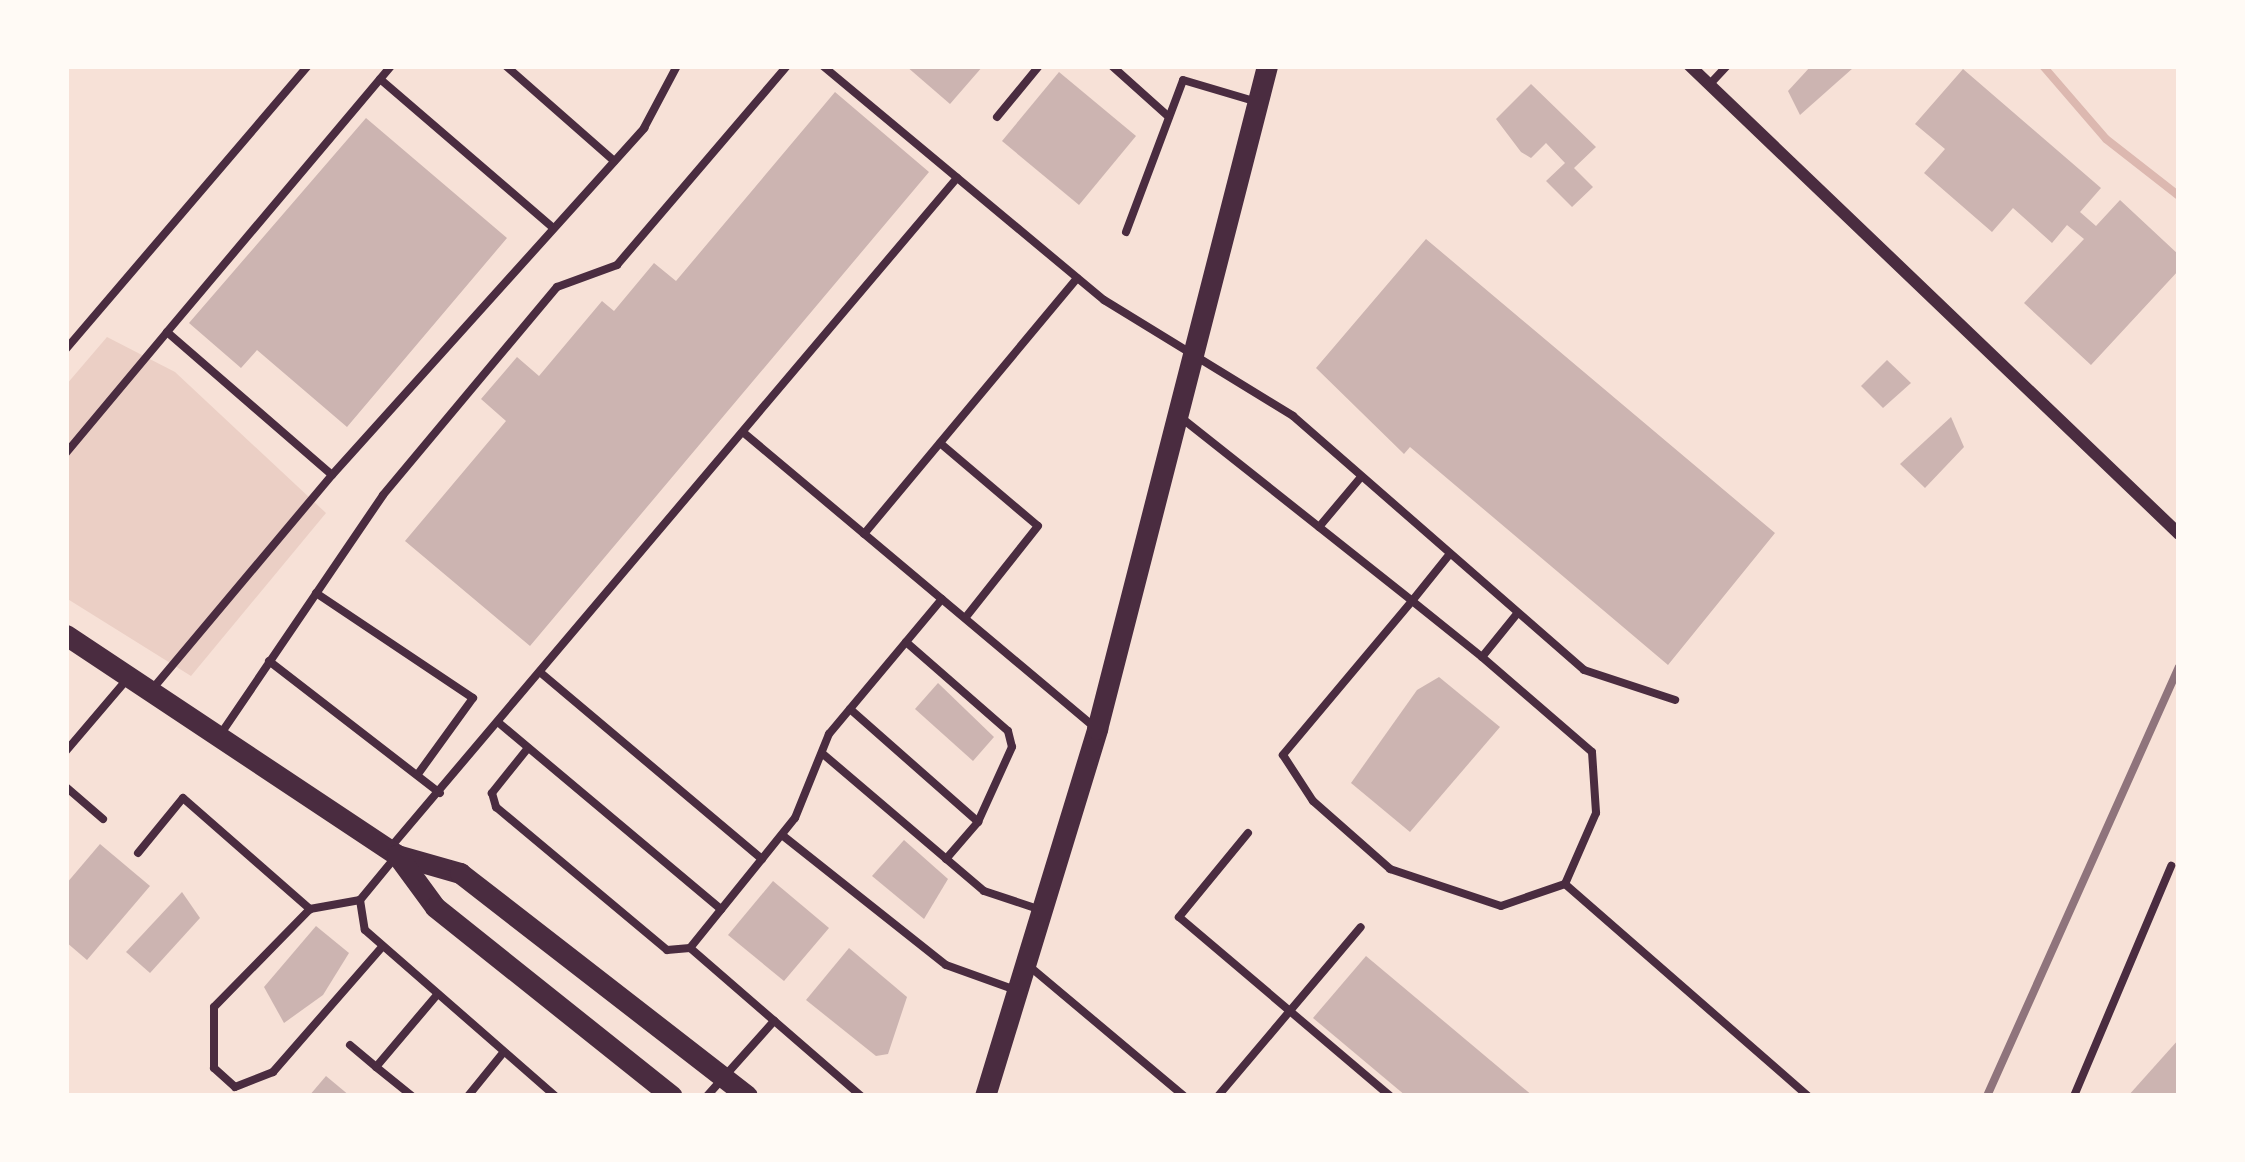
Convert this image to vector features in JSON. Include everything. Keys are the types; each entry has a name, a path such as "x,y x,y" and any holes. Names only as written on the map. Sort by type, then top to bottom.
{"main road":[{"path":"986,1096 1097,729 1188,353 1267,66"},
{"path":"66,635 393,852 460,873 746,1096"},
{"path":"393,852 435,907 672,1096"}],"street":[{"path":"1690,66 2179,534"}],"lane":[{"path":"66,349 308,66"},
{"path":"66,453 391,66"},
{"path":"506,66 614,160"},
{"path":"152,690 332,475 614,160 677,66"},
{"path":"220,735 316,592 557,287 617,265 787,66"},
{"path":"823,66 1077,278 1293,416 1584,670 1675,700"},
{"path":"997,117 1039,66"},
{"path":"1112,66 1169,116"},
{"path":"1126,232 1188,66"},
{"path":"1709,85 1727,66"},
{"path":"380,80 552,226"},
{"path":"1183,80 1255,102"},
{"path":"382,947 273,1072 235,1087 214,1068 214,1007 310,909 361,900 440,793 957,178"},
{"path":"864,534 1077,278"},
{"path":"167,332 332,475"},
{"path":"1173,412 1319,527 1412,601 1482,657 1592,752 1596,813 1565,884 1501,907 1390,869 1313,801 1283,755 1412,601 1449,555"},
{"path":"744,433 1097,729"},
{"path":"940,443 1039,526 965,618"},
{"path":"1319,527 1361,477"},
{"path":"316,592 472,698 418,774"},
{"path":"690,948 782,835 850,709 942,599"},
{"path":"1482,657 1516,615"},
{"path":"905,642 1008,731 1012,747 978,822 946,859"},
{"path":"269,661 440,793"},
{"path":"541,673 762,859"},
{"path":"66,751 130,676"},
{"path":"850,709 978,822"},
{"path":"499,723 721,909"},
{"path":"528,748 492,793 496,807 667,950 690,948 861,1096"},
{"path":"823,754 984,891 1045,912"},
{"path":"66,787 103,819"},
{"path":"138,853 183,798 310,909"},
{"path":"1248,832 1179,917 1390,1096"},
{"path":"782,835 946,965 1020,992"},
{"path":"2074,1096 2171,866"},
{"path":"1565,884 1808,1096"},
{"path":"361,900 382,947 555,1096"},
{"path":"1217,1096 1360,927"},
{"path":"1029,966 1184,1096"},
{"path":"376,1067 436,996"},
{"path":"707,1096 774,1021"},
{"path":"350,1046 412,1096"},
{"path":"468,1096 503,1053"}],"shaded area":[{"path":"107,337 175,372 326,513 191,676 66,598 66,385"}],"building":[{"path":"906,66 983,66 950,104"},
{"path":"1811,66 1853,68 1800,115 1788,91"},
{"path":"1963,69 2101,188 2080,212 2096,226 2120,200 2179,255 2179,270 2091,365 2024,303 2084,239 2067,225 2052,243 2013,208 1992,232 1924,173 1945,149 1915,124"},
{"path":"1059,72 1136,136 1079,205 1002,141"},
{"path":"1531,84 1596,147 1574,168 1593,187 1572,207 1546,181 1565,163 1546,143 1531,158 1521,152 1496,119"},
{"path":"835,92 929,172 530,646 405,541 506,421 481,399 517,357 539,376 602,301 614,311 654,263 676,281"},
{"path":"366,118 507,238 347,427 257,350 241,368 189,323"},
{"path":"1426,239 1775,533 1668,665 1410,447 1404,454 1316,368"},
{"path":"1887,360 1911,383 1883,408 1861,386"},
{"path":"1951,417 1964,447 1925,488 1900,464"},
{"path":"1439,677 1500,727 1410,832 1351,783 1417,690"},
{"path":"938,683 994,737 973,761 915,709"},
{"path":"904,840 948,879 924,919 872,876"},
{"path":"100,844 150,886 87,960 66,942 66,884"},
{"path":"773,881 829,928 784,981 728,935"},
{"path":"182,892 200,918 150,973 126,952"},
{"path":"316,926 349,953 323,995 284,1023 264,987"},
{"path":"849,948 907,997 888,1054 876,1056 806,1000"},
{"path":"1366,956 1533,1096 1406,1096 1313,1018"},
{"path":"2179,1039 2179,1096 2128,1096"},
{"path":"326,1076 350,1096 309,1096"}],"waterway":[{"path":"2043,66 2106,139 2179,196"}],"railway":[{"path":"1987,1096 2179,667"}]}
